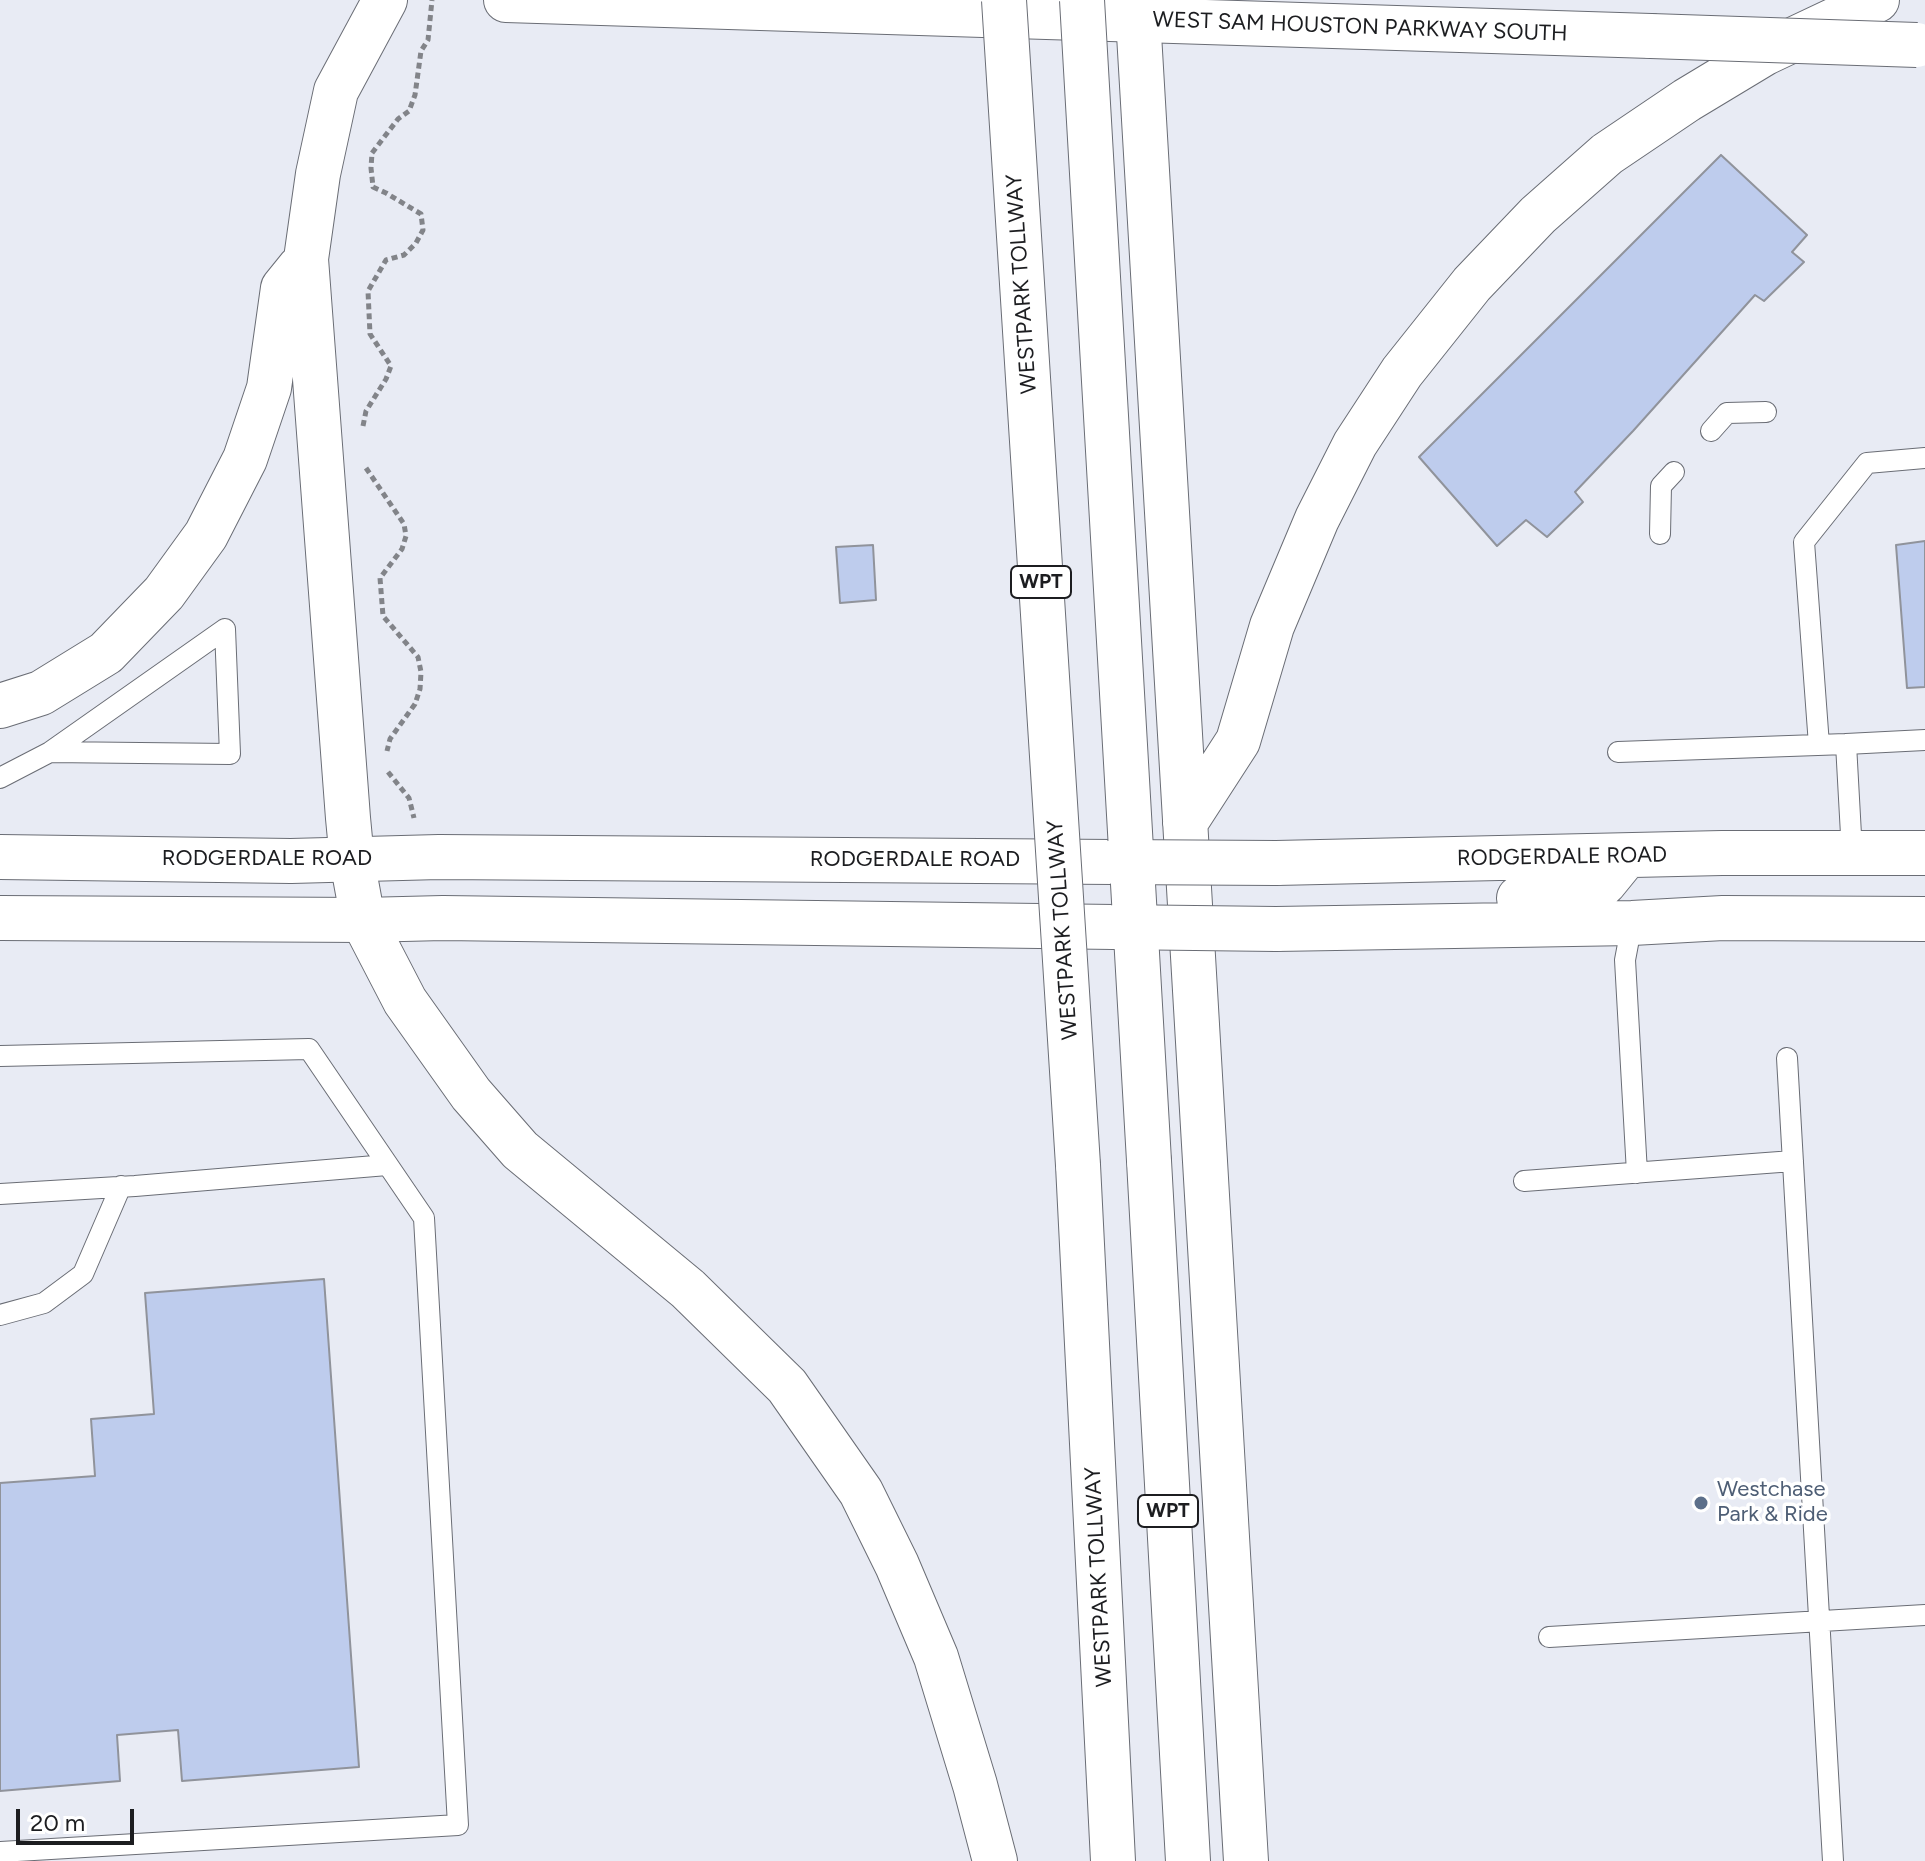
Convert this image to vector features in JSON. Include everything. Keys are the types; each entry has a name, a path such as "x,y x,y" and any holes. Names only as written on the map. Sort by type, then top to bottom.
{"main road":[{"path":"385,0 336,91 318,174 306,259 352,860 363,920 405,1001 471,1094 520,1150 688,1289 787,1386 861,1492 897,1565 936,1657 995,1861"},
{"name":"WEST SAM HOUSTON PARKWAY SOUTH","path":"506,0 1137,10 1651,36 1921,45"},
{"name":"WESTPARK TOLLWAY","path":"1004,0 1078,1165 1113,1861"},
{"name":"WPT","path":"1082,0 1188,1861"},
{"path":"1185,823 1238,741 1272,626 1317,519 1355,444 1402,372 1472,284 1538,215 1607,154 1687,100 1765,53 1877,0"},
{"path":"1137,10 1246,1861"},
{"path":"0,706 41,693 106,653 164,593 206,535 245,459 269,388 283,288 306,259"},
{"name":"RODGERDALE ROAD","path":"0,857 291,861 439,857 1276,863 1722,853 1925,853"},
{"path":"1368,927 1467,900 1568,896 1604,883 1626,856"},
{"path":"0,918 443,918 1276,929 1632,923 1723,918 1925,919"}],"lane":[{"path":"1711,431 1727,413 1766,412"},
{"path":"1819,745 1804,542 1867,463 1925,458"},
{"path":"1660,534 1661,486 1674,472"},
{"path":"0,778 50,752 225,629 230,754 50,752"},
{"path":"1618,752 1925,740"},
{"path":"1846,744 1852,853"},
{"path":"1632,923 1625,960 1637,1173"},
{"path":"0,1056 309,1049 424,1218 458,1825 0,1852"},
{"path":"1787,1058 1833,1861"},
{"path":"1524,1181 1793,1161"},
{"path":"0,1194 387,1165"},
{"path":"0,1315 44,1303 83,1274 121,1186"},
{"path":"1549,1637 1925,1615"}],"path":[{"path":"362,431 366,411 391,366 370,334 368,291 386,260 404,255 423,230 421,214 373,187 372,153 398,119 409,111 415,95 421,51 428,40 432,0"},
{"path":"365,462 367,471 404,524 406,536 402,549 380,578 383,616 418,657 420,689 415,704 390,739 385,760 388,774 409,798 414,823"}],"building":[{"path":"1721,155 1807,235 1792,252 1804,262 1764,301 1755,295 1575,492 1583,502 1547,537 1526,520 1497,546 1419,457"},
{"path":"1925,541 1925,687 1907,688 1896,545"},
{"path":"873,545 876,600 840,603 836,547"},
{"path":"324,1279 359,1767 182,1781 178,1730 117,1735 120,1781 0,1791 0,1483 95,1476 91,1419 154,1414 145,1293"}],"place":[{"name":"Westchase Park & Ride","path":"1701,1503"}]}
